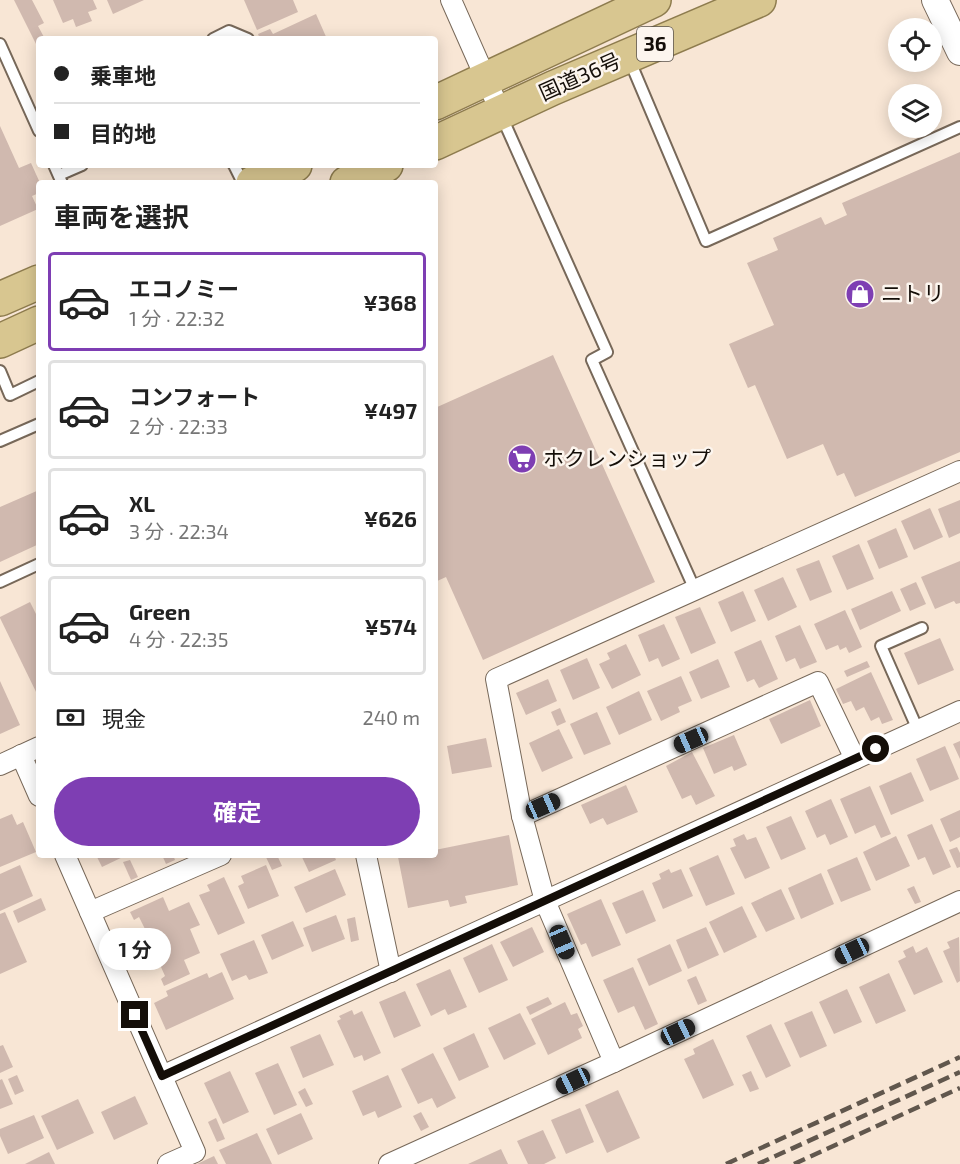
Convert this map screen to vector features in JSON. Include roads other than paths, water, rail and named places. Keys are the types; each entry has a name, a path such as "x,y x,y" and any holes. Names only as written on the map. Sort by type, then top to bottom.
{"highway":[{"name":"国道36号","path":"438,102 654,0"},
{"name":"国道36号","path":"438,142 627,56 759,0"},
{"path":"260,180 288,168"},
{"path":"354,180 380,168"},
{"path":"0,299 36,283"},
{"path":"0,341 36,324"}],"street":[{"path":"451,0 501,113"},
{"path":"935,0 960,52"},
{"path":"614,1062 545,901 522,816 496,679 960,471"},
{"path":"522,816 818,682 855,759"},
{"path":"162,1076 960,711"},
{"path":"0,765 30,751 36,781"},
{"path":"66,858 195,1152 168,1164"},
{"path":"90,912 214,858"},
{"path":"367,858 391,972"},
{"path":"389,1164 960,901"}],"lane":[{"path":"220,36 230,32 240,36"},
{"path":"0,44 36,124"},
{"path":"627,56 706,241 960,127"},
{"path":"501,113 607,352 592,360 695,590"},
{"path":"58,174 74,168"},
{"path":"0,371 10,395 36,382"},
{"path":"0,441 36,425"},
{"path":"0,582 36,565"},
{"path":"918,730 881,646 922,628"}],"railway":[{"path":"726,1164 960,1057"},
{"path":"758,1164 960,1072"},
{"path":"794,1164 960,1088"}],"place":[{"name":"ニトリ","path":"860,294"},
{"name":"ホクレンショップ","path":"522,459"}]}
